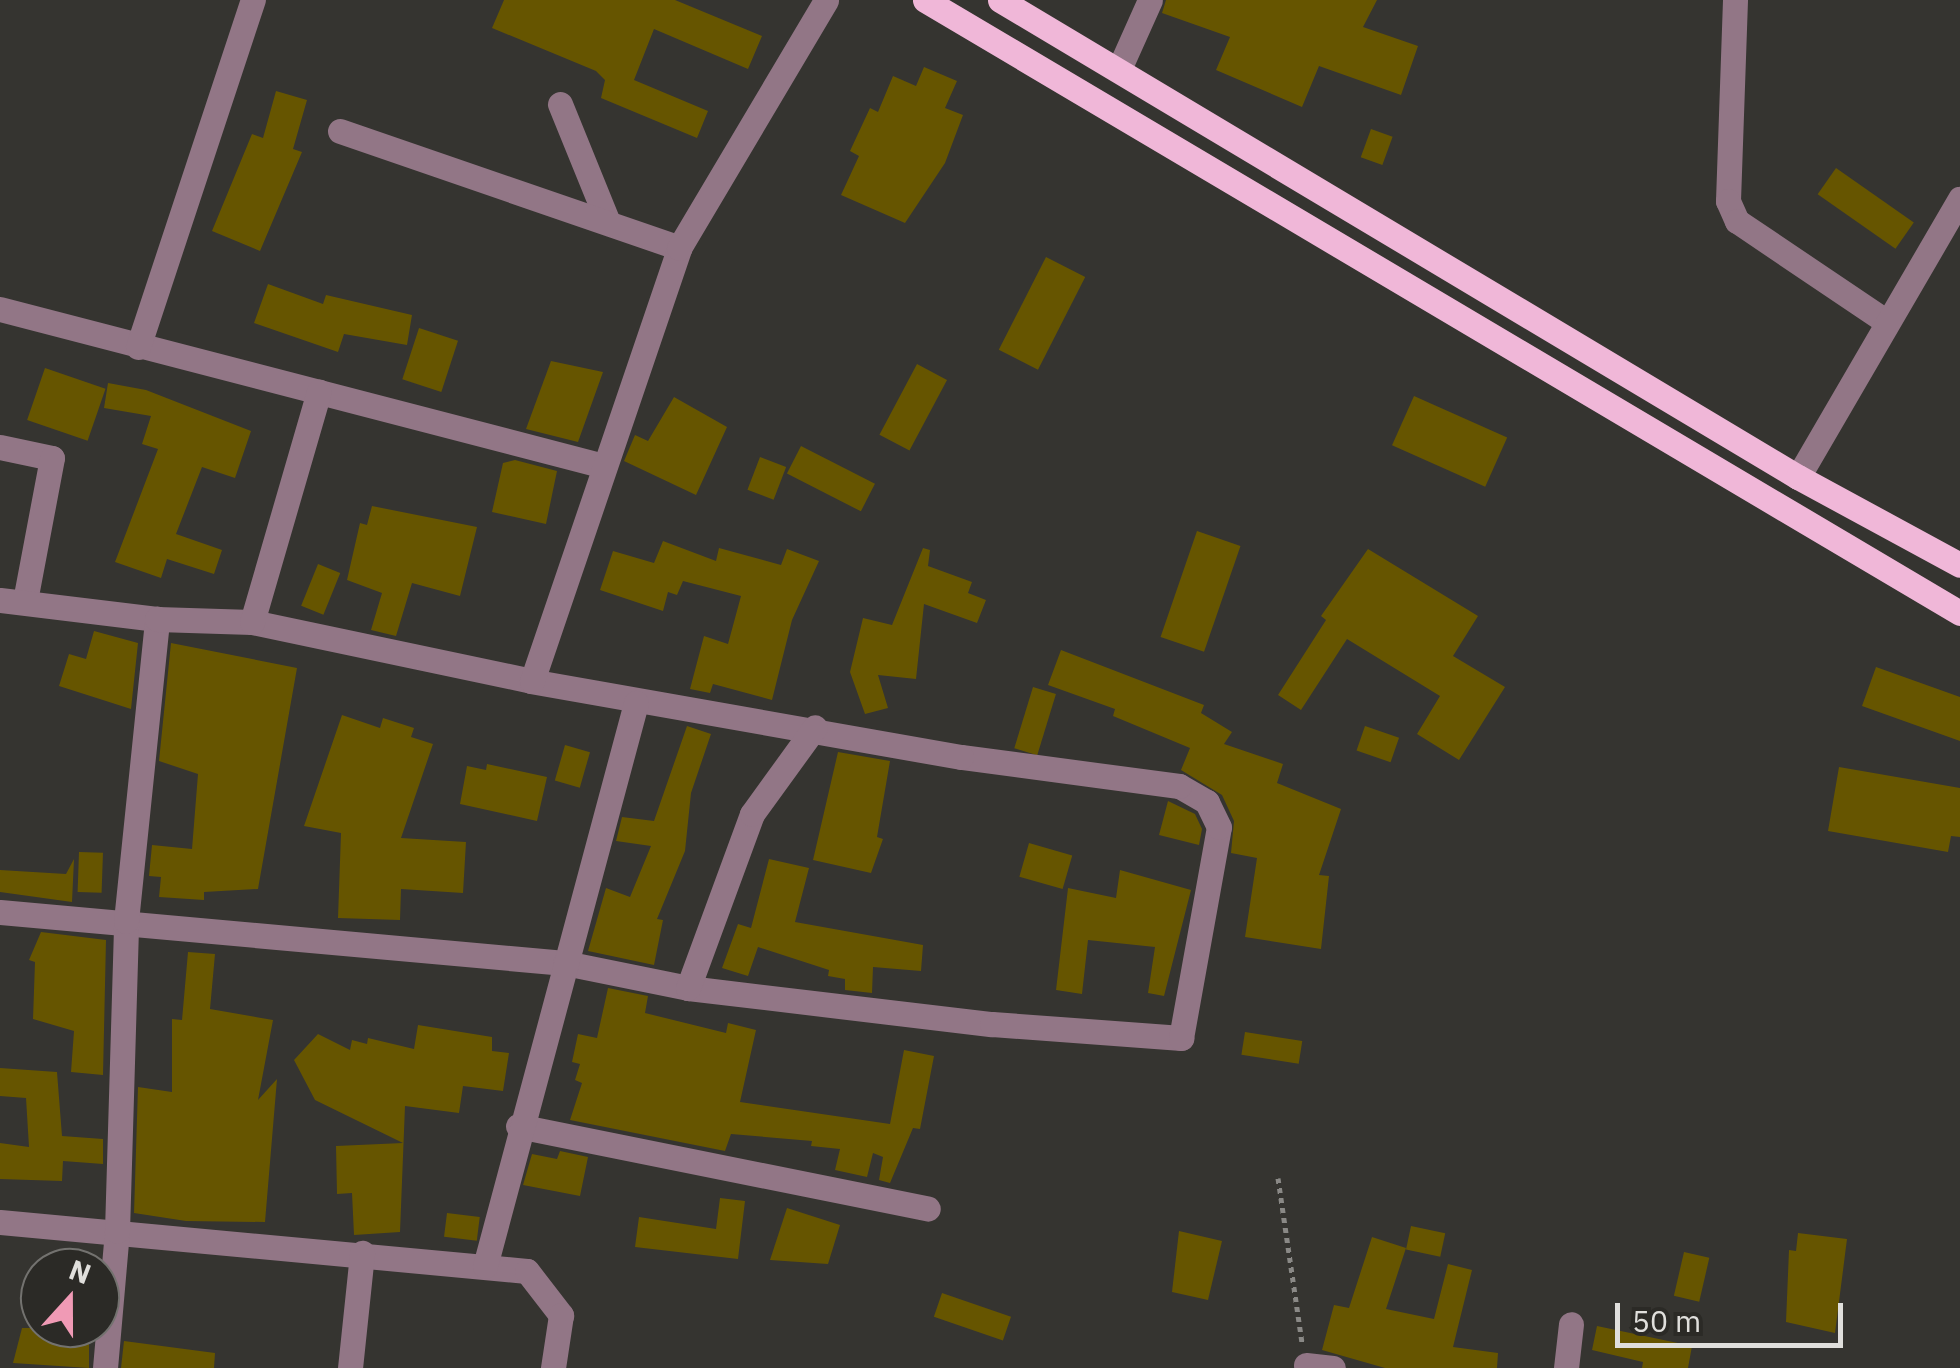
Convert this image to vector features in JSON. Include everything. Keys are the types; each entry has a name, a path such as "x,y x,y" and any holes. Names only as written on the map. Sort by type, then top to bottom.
{"main road":[{"path":"925,0 1960,613"},
{"path":"1000,0 1120,67 1798,477 1960,565"}],"street":[{"path":"138,347 253,0"},
{"path":"532,681 679,248 826,0"},
{"path":"1120,67 1150,0"},
{"path":"1735,0 1728,201 1737,222 1886,322"},
{"path":"560,104 608,222"},
{"path":"340,132 679,248"},
{"path":"1798,477 1960,199"},
{"path":"0,309 604,466"},
{"path":"252,622 319,392"},
{"path":"0,447 52,458 12,600 157,618 252,622 636,702 815,728 962,757 1179,786 1208,802 1219,828 1181,1038 688,988 565,963 0,912"},
{"path":"106,1368 117,1231 126,921 157,618"},
{"path":"485,1266 518,1126 636,702"},
{"path":"688,988 752,814 815,728"},
{"path":"518,1126 928,1209"},
{"path":"0,1222 362,1253 527,1272 561,1314 553,1368"},
{"path":"350,1368 362,1253"},
{"path":"1566,1368 1571,1324"},
{"path":"1306,1365 1333,1368"}],"path":[{"path":"1278,1178 1306,1365"}],"building":[{"path":"504,0 675,0 762,36 748,69 654,29 634,80 708,111 697,138 601,98 605,80 596,71 492,28"},
{"path":"1166,0 1377,0 1363,27 1418,46 1401,95 1319,66 1302,107 1216,70 1230,37 1162,13"},
{"path":"924,67 957,81 945,108 963,115 945,163 905,223 841,195 859,156 850,151 870,108 878,112 893,76 916,86"},
{"path":"276,91 307,100 293,149 302,152 260,251 212,231 252,134 263,138"},
{"path":"1371,129 1393,137 1382,165 1361,157"},
{"path":"1836,168 1914,222 1895,249 1818,194"},
{"path":"1046,257 1085,277 1038,370 999,350"},
{"path":"268,284 323,304 326,295 412,315 407,345 344,334 338,352 254,323"},
{"path":"419,328 458,341 441,392 402,379"},
{"path":"551,361 603,372 578,442 526,429"},
{"path":"917,364 947,380 909,451 879,435"},
{"path":"45,368 106,389 88,441 27,420"},
{"path":"108,383 146,390 251,431 235,478 202,467 176,534 222,550 214,574 167,559 161,578 115,562 158,449 142,444 151,416 104,408"},
{"path":"1414,396 1507,437 1485,487 1392,445"},
{"path":"674,397 727,427 696,495 624,461 635,435 648,441"},
{"path":"801,446 875,484 861,511 787,474"},
{"path":"760,457 786,467 774,500 747,490"},
{"path":"515,460 557,471 546,524 492,512 503,463"},
{"path":"372,506 477,527 460,596 412,583 396,636 371,630 382,593 347,580 360,523 367,525"},
{"path":"1197,531 1240,546 1204,652 1161,637"},
{"path":"663,541 716,561 719,548 781,565 787,549 819,561 792,620 772,700 713,684 710,693 690,689 704,636 728,644 741,596 683,581 677,595 668,592 663,611 600,590 613,551 654,563"},
{"path":"923,548 930,550 928,566 972,582 968,593 986,600 977,623 924,604 916,679 878,675 888,708 865,714 850,672 863,618 892,625"},
{"path":"1368,549 1478,616 1453,656 1505,687 1459,760 1417,734 1440,696 1347,639 1301,710 1278,695 1326,620 1321,616"},
{"path":"318,564 340,573 323,615 301,606"},
{"path":"94,631 138,643 131,709 59,686 69,654 86,659"},
{"path":"171,643 297,668 258,889 204,892 204,900 159,897 161,877 149,876 152,845 192,849 198,774 159,761"},
{"path":"1061,650 1204,705 1201,713 1232,732 1224,744 1283,764 1277,783 1341,809 1319,875 1329,876 1321,949 1245,937 1257,858 1231,853 1234,821 1222,795 1181,770 1190,748 1113,716 1115,709 1048,685"},
{"path":"1876,667 1960,697 1960,741 1862,706"},
{"path":"1033,687 1056,694 1037,755 1014,748"},
{"path":"342,715 380,728 383,718 414,728 411,737 433,744 401,838 466,842 463,893 401,889 400,920 338,918 341,833 304,826"},
{"path":"687,726 711,734 691,793 685,851 657,919 663,920 654,965 588,951 606,888 630,897 651,846 616,841 622,817 654,821"},
{"path":"1365,726 1399,738 1391,762 1357,751"},
{"path":"565,745 590,752 580,788 555,781"},
{"path":"838,752 890,761 877,837 883,839 871,873 813,860"},
{"path":"487,764 547,777 537,821 460,804 467,766 486,770"},
{"path":"1839,767 1960,788 1960,837 1951,836 1948,852 1828,831"},
{"path":"1168,801 1195,814 1202,829 1199,845 1159,835"},
{"path":"1029,843 1072,855 1063,889 1019,877"},
{"path":"79,852 103,853 102,893 78,892"},
{"path":"74,859 72,902 0,892 0,870 66,874"},
{"path":"769,859 809,868 795,922 923,945 921,971 873,967 872,993 845,990 845,979 828,976 829,970 758,947 748,976 722,968 738,924 751,928"},
{"path":"1120,870 1191,890 1164,996 1148,993 1155,947 1088,940 1082,994 1056,990 1068,888 1116,898"},
{"path":"41,932 106,940 103,1075 71,1072 74,1031 33,1019 35,962 29,960"},
{"path":"188,952 215,954 210,1009 273,1020 258,1100 277,1079 265,1222 186,1221 134,1213 138,1087 172,1092 172,1019 182,1020"},
{"path":"608,988 648,996 645,1013 726,1033 728,1023 756,1030 740,1102 890,1124 904,1050 934,1056 920,1129 913,1128 890,1183 879,1180 883,1157 873,1153 867,1177 835,1170 840,1149 811,1146 812,1141 731,1134 725,1151 570,1120 582,1083 575,1080 580,1064 572,1062 578,1034 597,1038"},
{"path":"418,1025 492,1037 492,1051 509,1053 503,1091 463,1086 459,1113 405,1106 400,1232 354,1235 352,1193 337,1194 336,1146 403,1143 315,1100 294,1060 318,1034 350,1050 352,1040 367,1044 368,1038 414,1049"},
{"path":"1245,1032 1302,1041 1299,1064 1241,1055"},
{"path":"0,1068 57,1072 62,1136 103,1139 103,1164 63,1161 62,1181 0,1179 0,1143 29,1147 26,1098 0,1096"},
{"path":"560,1151 588,1157 580,1196 523,1185 532,1154 557,1159"},
{"path":"720,1198 745,1201 738,1259 635,1247 639,1217 716,1229"},
{"path":"787,1208 840,1225 828,1264 770,1260"},
{"path":"447,1213 480,1217 477,1241 444,1237"},
{"path":"1411,1226 1445,1233 1440,1257 1406,1249"},
{"path":"1179,1231 1222,1241 1208,1300 1172,1292"},
{"path":"1798,1233 1847,1239 1835,1333 1786,1322 1789,1250 1796,1251"},
{"path":"1372,1237 1406,1248 1386,1309 1434,1319 1448,1264 1472,1270 1453,1347 1498,1353 1497,1368 1385,1368 1322,1350 1334,1305 1349,1308"},
{"path":"1684,1252 1709,1258 1699,1302 1674,1296"},
{"path":"942,1293 1011,1317 1003,1340 934,1317"},
{"path":"1597,1326 1692,1346 1688,1368 1642,1368 1643,1362 1592,1350"},
{"path":"20,1336 20,1348 89,1348 89,1368 13,1363"},
{"path":"124,1341 215,1353 214,1368 121,1368"}]}
